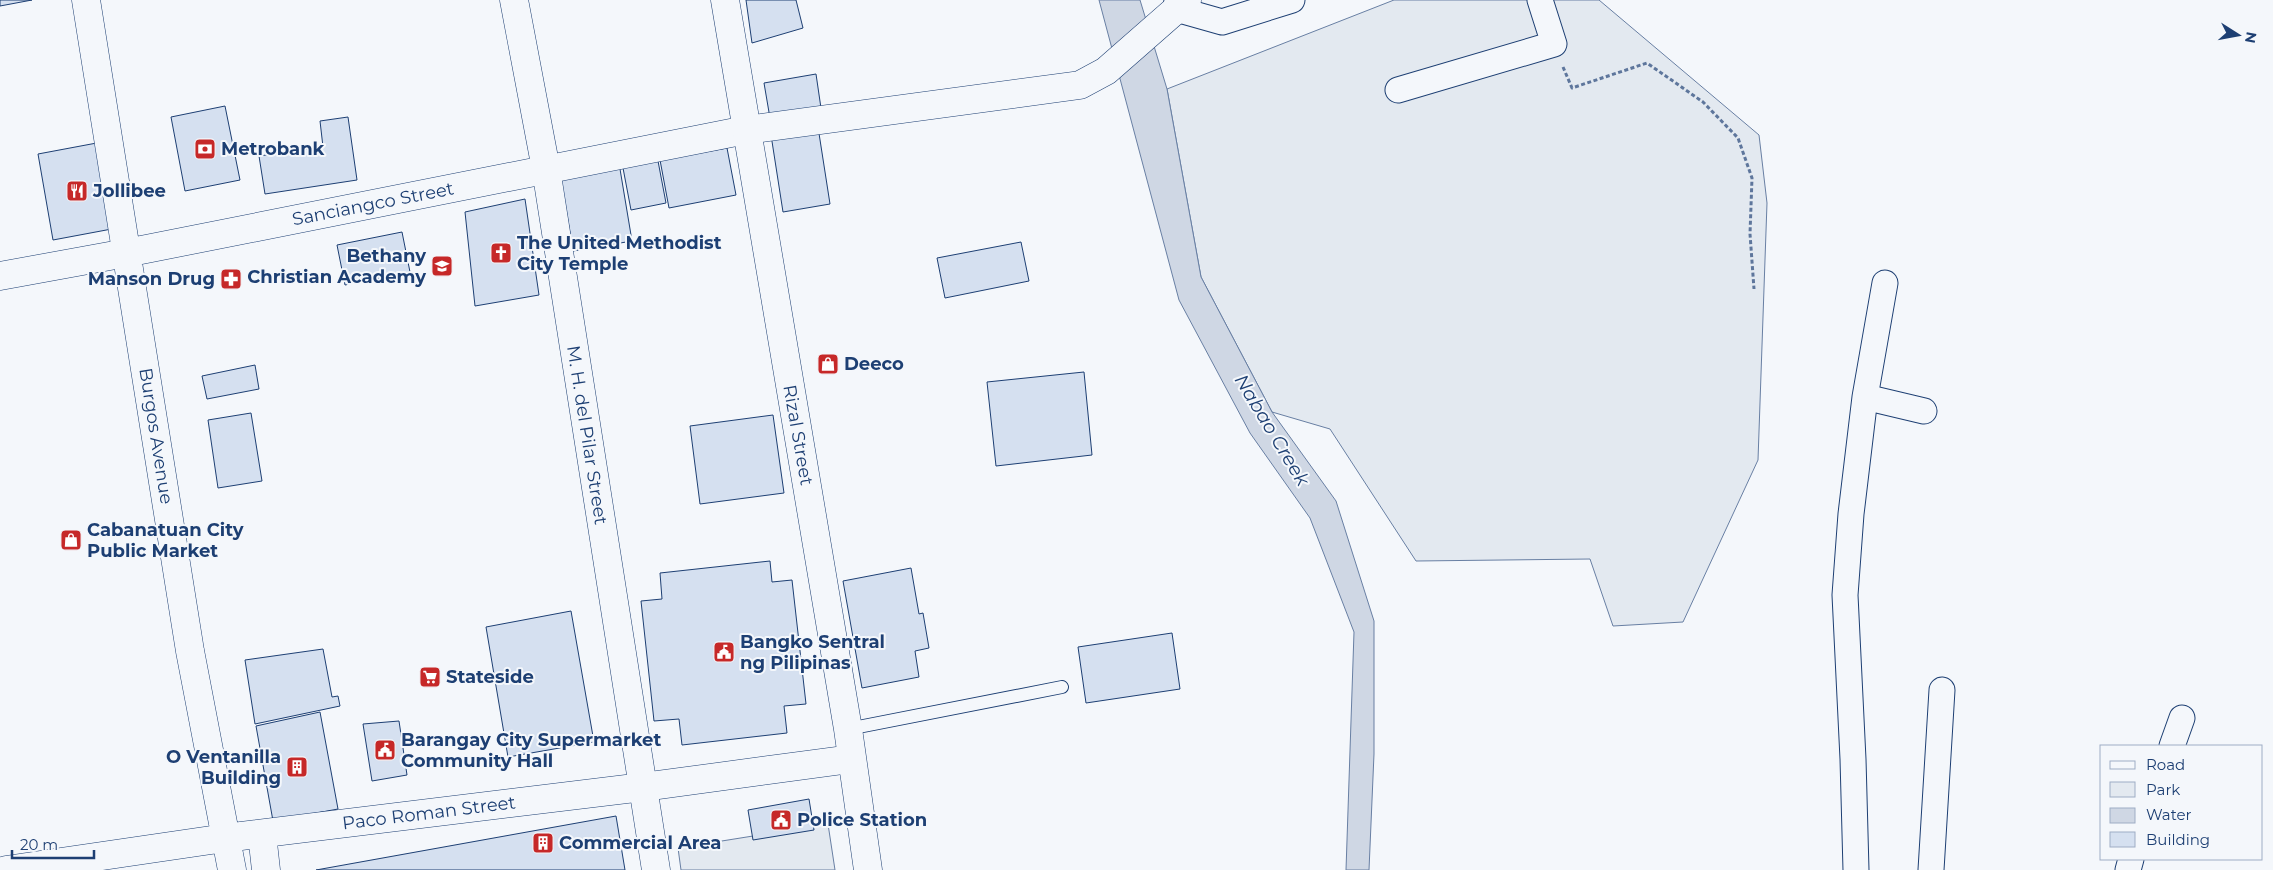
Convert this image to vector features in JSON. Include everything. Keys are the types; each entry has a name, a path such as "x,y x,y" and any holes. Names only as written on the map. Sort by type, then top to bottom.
{"street":[{"name":"Burgos Avenue","path":"86,0 190,651 232,870"},
{"name":"M. H. del Pilar Street","path":"514,0 546,169 656,870"},
{"name":"Rizal Street","path":"726,0 746,130 848,729 868,870"},
{"path":"1180,3 1222,22 1292,0"},
{"path":"1398,90 1554,44 1540,0"},
{"name":"Sanciangco Street","path":"0,276 126,253 746,130 1080,85 1106,71 1156,28 1180,3"},
{"path":"1856,870 1845,595 1851,514 1865,397 1885,283"},
{"path":"1865,397 1924,411"},
{"path":"1930,870 1942,690"},
{"path":"2172,745 2182,718"},
{"name":"Paco Roman Street","path":"6,870 225,838 642,787 851,759"},
{"path":"262,834 266,870"}],"lane":[{"path":"848,729 1062,688"}],"path":[{"path":"1554,44 1572,88 1646,63 1703,102 1738,138 1752,178 1750,234 1754,289"}],"green space":[{"path":"1394,0 1599,0 1759,135 1767,203 1758,460 1683,622 1613,626 1590,559 1416,561 1330,429 1272,412 1201,277 1167,89"},
{"path":"828,824 835,870 681,870 678,848"}],"water":[{"name":"Nabao Creek","path":"1099,0 1140,0 1167,89 1201,277 1272,412 1336,501 1374,621 1374,754 1369,870 1346,870 1354,632 1310,518 1250,433 1179,300"}],"building":[{"path":"0,0 32,0 0,6"},
{"path":"746,0 796,0 803,28 752,43"},
{"path":"816,74 822,115 771,124 764,83"},
{"name":"Metrobank","path":"225,106 240,180 185,191 171,117"},
{"path":"348,117 357,180 265,194 259,156 323,147 320,121"},
{"path":"818,127 830,204 783,212 771,135"},
{"name":"Jollibee","path":"102,142 117,228 53,240 38,154"},
{"path":"727,148 736,195 669,208 660,160"},
{"path":"658,161 666,203 631,210 623,168"},
{"path":"619,163 632,241 573,251 560,174"},
{"name":"The United Methodist City Temple","path":"525,199 539,295 475,306 465,212"},
{"path":"402,232 410,272 345,285 337,245"},
{"path":"1021,242 1029,281 945,298 937,258"},
{"path":"255,365 259,389 207,399 202,376"},
{"path":"1084,372 1092,455 996,466 987,382"},
{"path":"251,413 262,481 218,488 208,420"},
{"path":"773,415 784,493 700,504 690,426"},
{"name":"Bangko Sentral ng Pilipinas","path":"770,561 772,582 792,580 806,704 784,706 787,733 682,745 679,719 654,721 641,601 662,599 660,573"},
{"path":"911,568 919,614 923,613 929,648 915,651 919,677 862,688 843,581"},
{"path":"571,611 594,742 508,757 486,627"},
{"path":"1172,633 1180,689 1086,703 1078,647"},
{"path":"323,649 332,697 338,696 340,706 255,724 245,660"},
{"name":"O Ventanilla Building","path":"320,712 338,809 273,821 256,726"},
{"name":"Barangay City Supermarket Community Hall","path":"399,721 407,775 372,781 363,724"},
{"name":"Police Station","path":"809,799 814,830 753,840 748,810"},
{"name":"Commercial Area","path":"616,816 625,870 316,870"}],"place":[{"name":"Metrobank","path":"205,149"},
{"name":"Jollibee","path":"77,191"},
{"name":"The United Methodist City Temple","path":"501,253"},
{"name":"Bethany Christian Academy","path":"442,266"},
{"name":"Manson Drug","path":"231,279"},
{"name":"Deeco","path":"828,364"},
{"name":"Cabanatuan City Public Market","path":"71,540"},
{"name":"Bangko Sentral ng Pilipinas","path":"724,652"},
{"name":"Stateside","path":"430,677"},
{"name":"Barangay City Supermarket Community Hall","path":"385,750"},
{"name":"O Ventanilla Building","path":"297,767"},
{"name":"Police Station","path":"781,820"},
{"name":"Commercial Area","path":"543,843"}]}
